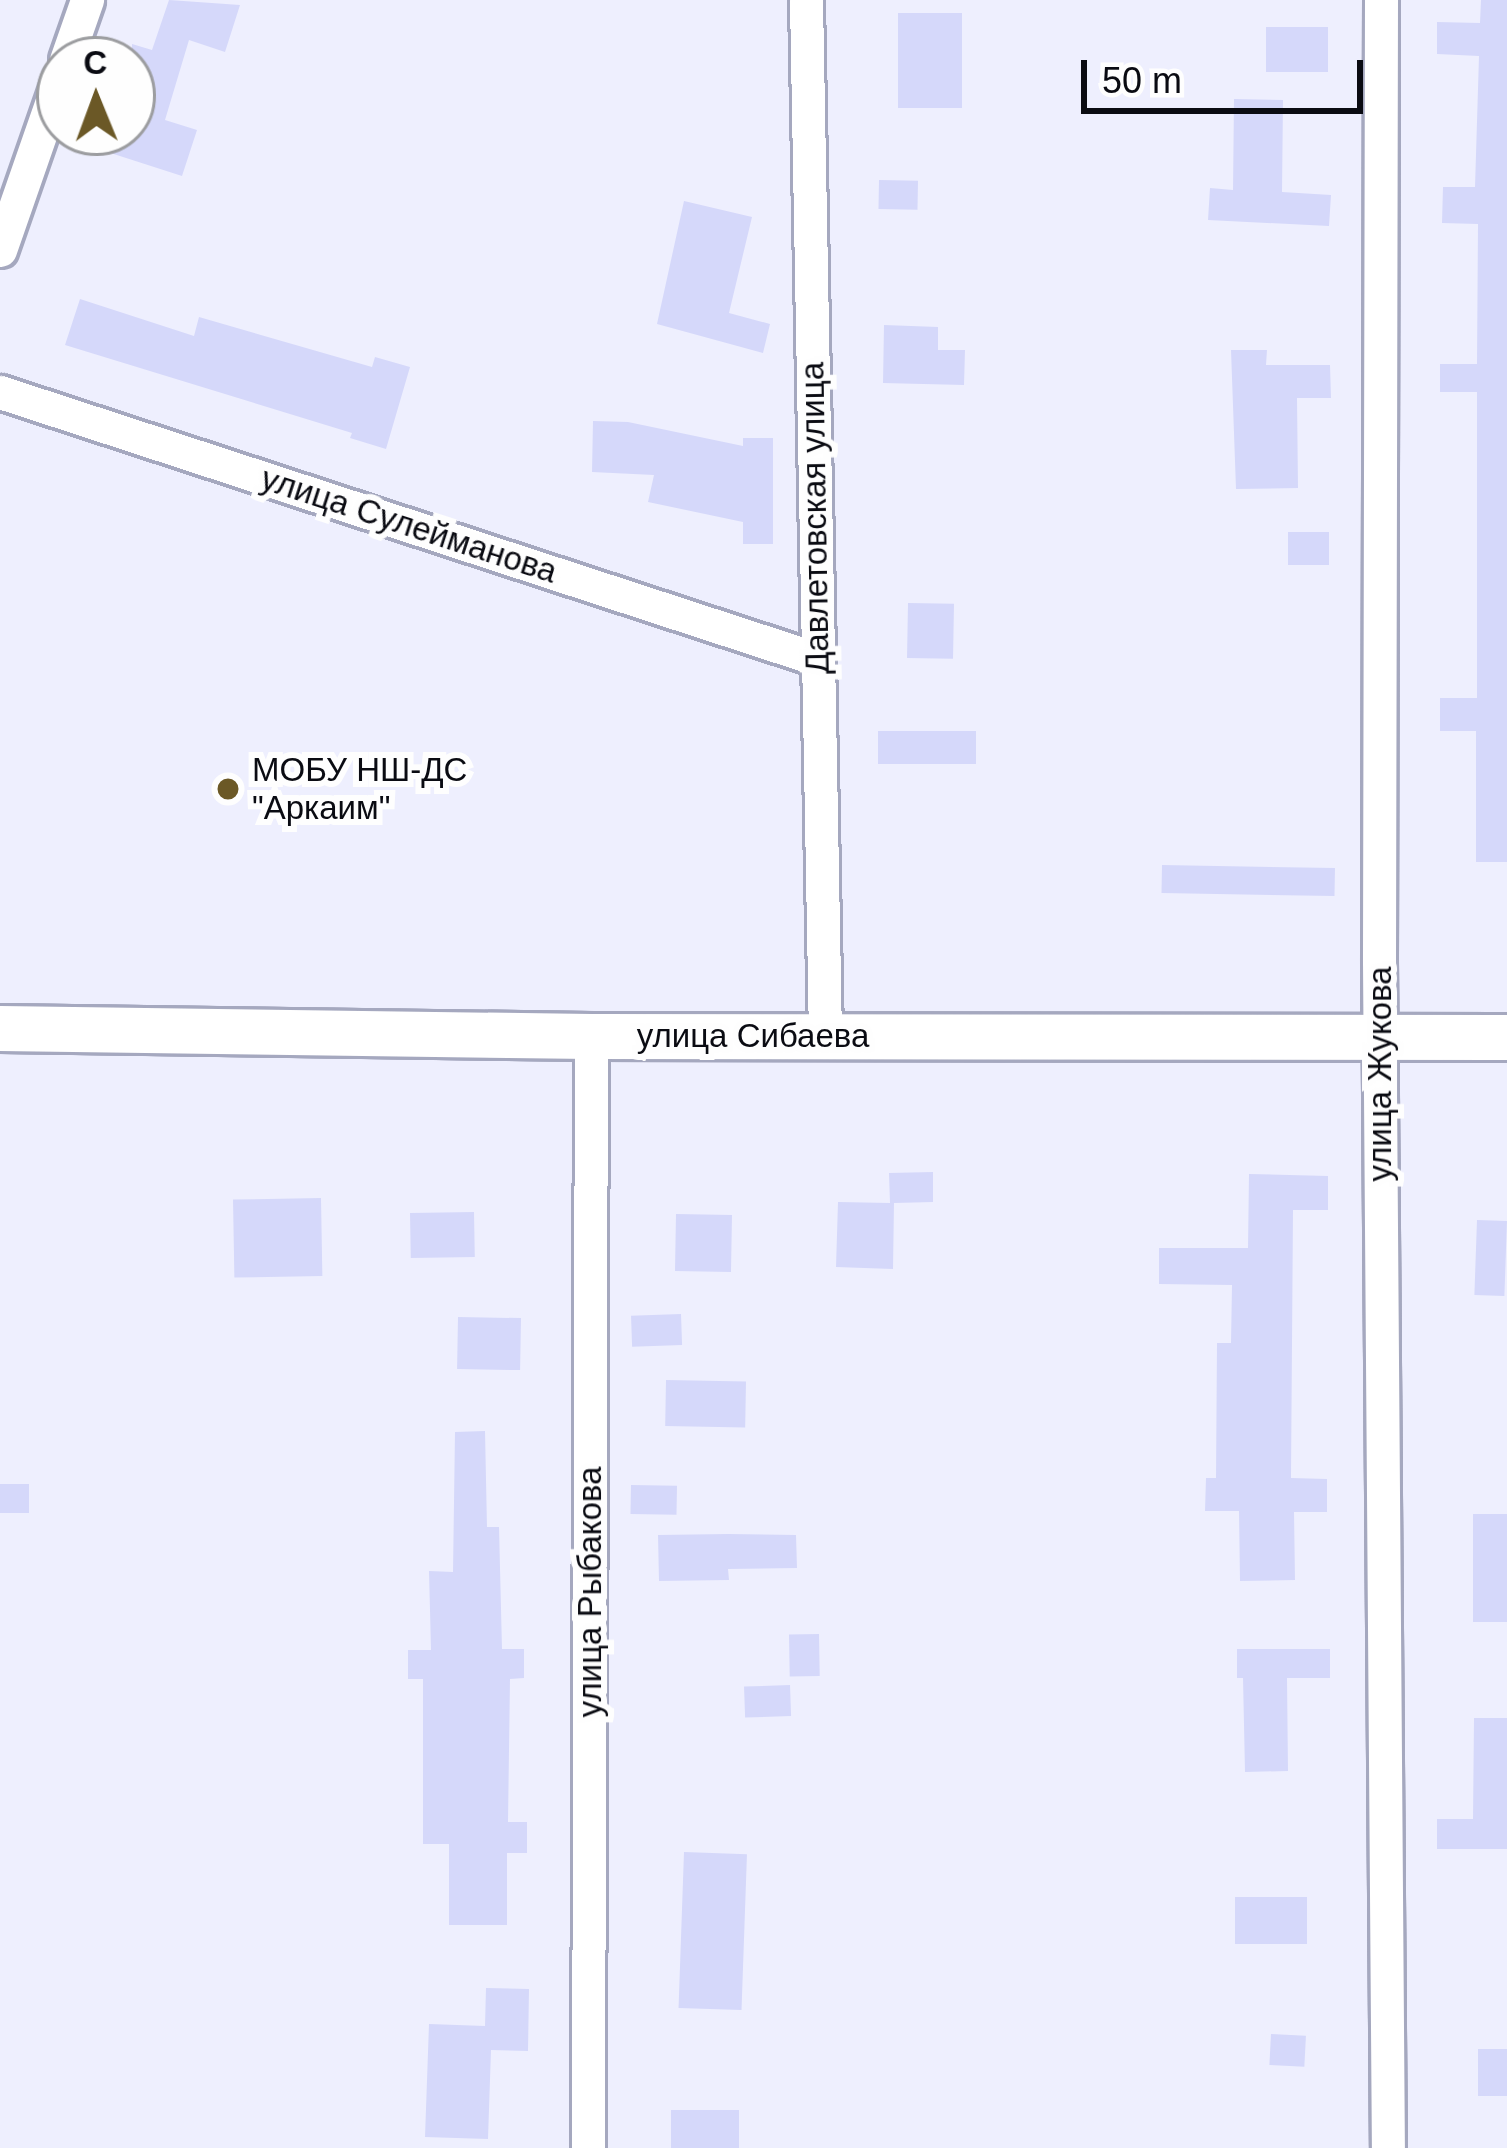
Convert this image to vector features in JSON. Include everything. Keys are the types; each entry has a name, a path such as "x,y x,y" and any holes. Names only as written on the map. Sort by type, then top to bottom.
{"main road":[{"name":"улица Сибаева","path":"0,1028 591,1036 1507,1037"}],"street":[{"path":"74,36 87,0"},
{"name":"Давлетовская улица","path":"806,0 825,1036"},
{"name":"улица Жукова","path":"1381,0 1380,1036 1388,2148"},
{"path":"0,250 36,147"},
{"name":"улица Сулейманова","path":"0,392 817,658"},
{"name":"улица Рыбакова","path":"589,2148 591,1036"}],"building":[{"path":"169,0 240,5 225,52 189,40 165,120 197,130 182,176 120,156 156,156 156,38"},
{"path":"1481,0 1507,0 1507,862 1476,862 1476,731 1440,731 1440,698 1477,698 1477,392 1440,392 1440,364 1477,364 1478,224 1442,223 1443,187 1475,187 1479,56 1437,54 1437,22 1480,23"},
{"path":"898,13 962,13 962,108 898,108"},
{"path":"1266,27 1328,27 1328,72 1266,72"},
{"path":"1234,99 1283,100 1282,192 1331,195 1329,226 1208,220 1210,188 1233,190"},
{"path":"879,180 918,181 917,210 878,209"},
{"path":"684,201 752,217 729,313 770,324 763,353 657,324"},
{"path":"80,299 194,336 199,317 372,367 375,357 410,367 386,449 350,438 352,433 65,345"},
{"path":"884,325 938,327 938,350 965,350 964,385 883,383"},
{"path":"1231,350 1267,350 1266,365 1330,365 1331,398 1297,398 1298,488 1236,489"},
{"path":"593,421 628,422 743,446 743,438 773,438 773,544 743,544 743,522 648,502 654,475 592,472"},
{"path":"1288,532 1329,532 1329,565 1288,565"},
{"path":"908,603 954,604 953,659 907,658"},
{"path":"878,731 976,731 976,764 878,764"},
{"path":"1162,865 1335,868 1334,896 1162,893"},
{"path":"933,1172 933,1202 894,1203 893,1269 836,1267 838,1202 890,1203 889,1173"},
{"path":"1249,1174 1328,1176 1328,1210 1293,1210 1291,1478 1327,1479 1327,1512 1294,1512 1295,1580 1240,1581 1239,1511 1205,1511 1206,1478 1216,1478 1217,1343 1231,1343 1232,1285 1159,1284 1159,1248 1248,1248"},
{"path":"321,1198 322,1276 234,1278 233,1200"},
{"path":"474,1212 475,1257 411,1258 410,1213"},
{"path":"676,1214 732,1215 731,1272 675,1271"},
{"path":"1477,1220 1507,1221 1504,1296 1474,1295"},
{"path":"681,1314 682,1345 632,1347 631,1316"},
{"path":"458,1317 521,1318 520,1370 457,1369"},
{"path":"666,1380 746,1381 745,1427 665,1426"},
{"path":"485,1431 487,1527 499,1527 502,1649 524,1649 524,1678 510,1679 508,1822 527,1822 527,1853 507,1853 507,1925 449,1925 449,1844 423,1844 423,1679 408,1679 408,1650 431,1650 429,1571 453,1572 455,1432"},
{"path":"0,1484 29,1484 29,1513 0,1513"},
{"path":"631,1485 677,1486 676,1515 630,1514"},
{"path":"1473,1514 1507,1514 1507,1622 1473,1622"},
{"path":"658,1535 796,1535 797,1568 728,1569 729,1580 659,1581"},
{"path":"819,1634 820,1676 790,1677 789,1635"},
{"path":"1237,1649 1330,1649 1330,1678 1287,1678 1288,1771 1245,1772 1243,1678 1237,1678"},
{"path":"790,1685 791,1716 745,1718 744,1687"},
{"path":"1474,1718 1507,1718 1507,1849 1437,1849 1437,1819 1473,1819"},
{"path":"684,1852 747,1854 742,2010 679,2008"},
{"path":"1235,1897 1307,1897 1307,1944 1235,1944"},
{"path":"486,1988 529,1989 528,2051 491,2050 488,2139 425,2137 429,2024 485,2026"},
{"path":"1271,2034 1306,2036 1304,2067 1269,2065"},
{"path":"1478,2049 1507,2049 1507,2096 1478,2096"},
{"path":"671,2110 739,2110 739,2148 671,2148"}],"place":[{"name":"МОБУ НШ-ДС \"Аркаим\"","path":"228,789"}]}
